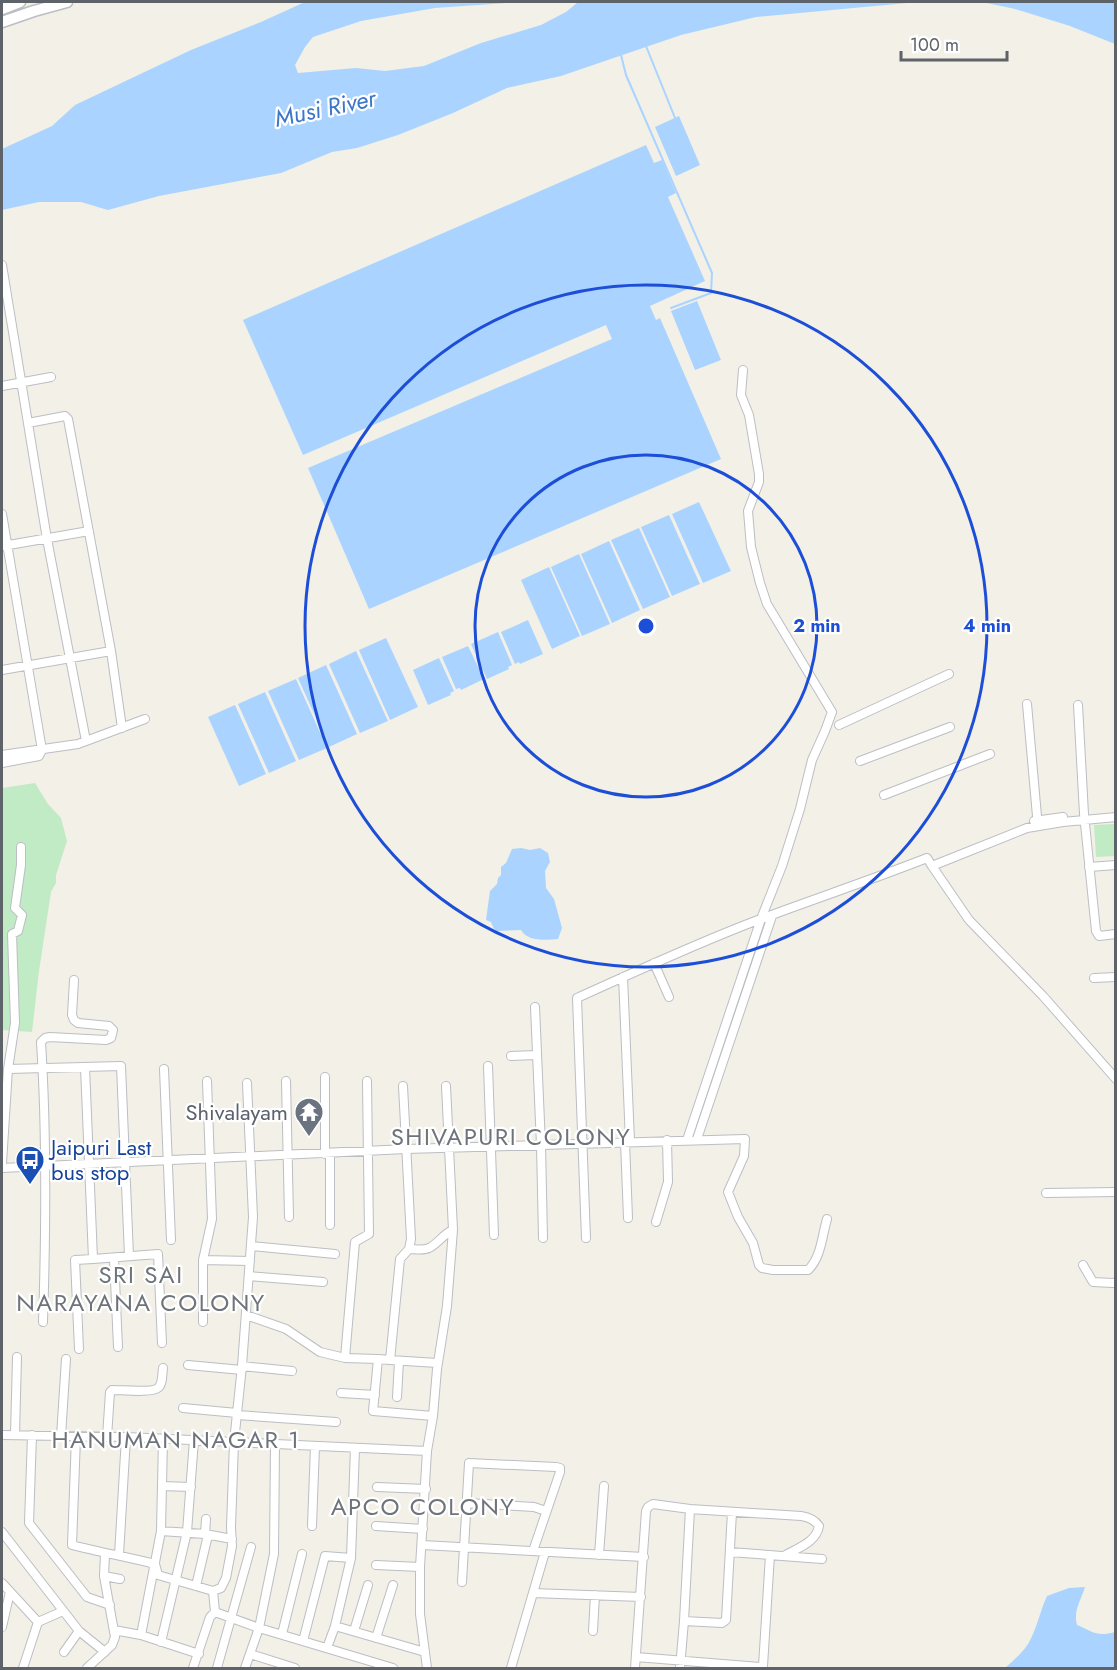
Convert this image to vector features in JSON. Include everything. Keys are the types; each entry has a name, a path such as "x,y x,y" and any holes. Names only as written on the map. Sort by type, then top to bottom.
{"street":[{"path":"2,9 20,2"},
{"path":"2,22 68,2"},
{"path":"2,265 47,538 86,741"},
{"path":"697,1140 761,919 782,866 812,760 832,712 767,604 760,584 752,547 748,511 759,482 759,474 749,415 741,395 743,370"},
{"path":"2,386 51,377"},
{"path":"28,423 65,416 68,419 111,651 122,728"},
{"path":"2,514 4,546 42,750 39,756 2,756"},
{"path":"4,546 89,531"},
{"path":"2,670 111,651"},
{"path":"839,725 949,674"},
{"path":"1027,704 1038,822"},
{"path":"1078,705 1084,817 1096,932 1099,936 1116,934"},
{"path":"42,750 86,741 146,719"},
{"path":"860,761 950,727"},
{"path":"884,795 990,754"},
{"path":"932,866 1038,822 1116,812"},
{"path":"1084,817 1116,817"},
{"path":"2,1162 4,1104 15,1023 12,934 18,931 22,919 22,915 15,908 21,847"},
{"path":"586,1238 577,998 689,947 927,858 969,921 1043,996 1116,1079"},
{"path":"1089,867 1116,865"},
{"path":"687,1140 772,916"},
{"path":"654,963 669,997"},
{"path":"623,977 628,1218"},
{"path":"1094,978 1116,977"},
{"path":"43,1322 46,1166 41,1042 45,1038 106,1040 111,1038 113,1030 109,1026 78,1023 74,1020 72,1016 74,980"},
{"path":"535,1007 543,1238"},
{"path":"510,1056 536,1054"},
{"path":"85,1066 93,1259"},
{"path":"8,1069 121,1066 129,1256"},
{"path":"488,1066 494,1235"},
{"path":"164,1069 171,1240"},
{"path":"325,1077 330,1225"},
{"path":"203,1322 203,1260 212,1219 207,1081"},
{"path":"286,1081 289,1217"},
{"path":"345,1358 355,1242 369,1234 366,1081"},
{"path":"155,1564 158,1575 213,1591 222,1588 226,1578 232,1546 234,1442 253,1218 247,1083"},
{"path":"397,1397 395,1361 400,1258 409,1248 411,1239 403,1086"},
{"path":"427,1668 420,1614 420,1567 427,1451 433,1416 437,1363 447,1306 453,1230 446,1086"},
{"path":"2,1168 406,1149 745,1139 744,1156 729,1192 738,1218 753,1243 757,1261 762,1268 808,1270 815,1264 826,1219"},
{"path":"656,1222 668,1182 667,1140"},
{"path":"1046,1193 1116,1192"},
{"path":"409,1248 420,1250 429,1248 453,1230"},
{"path":"251,1246 335,1254"},
{"path":"79,1349 75,1260 129,1256 158,1254 162,1343"},
{"path":"114,1258 118,1347"},
{"path":"203,1260 250,1261"},
{"path":"1083,1265 1093,1282 1116,1282"},
{"path":"249,1276 323,1282"},
{"path":"246,1315 286,1329 320,1352 345,1358 437,1363"},
{"path":"15,1435 17,1357"},
{"path":"61,1437 66,1359"},
{"path":"378,1359 373,1410 433,1416"},
{"path":"188,1365 292,1371"},
{"path":"107,1437 112,1389 152,1390 158,1388 161,1384 163,1368"},
{"path":"341,1393 375,1395"},
{"path":"183,1408 336,1422"},
{"path":"2,1435 126,1437 427,1451"},
{"path":"32,1435 28,1523 87,1597 110,1605"},
{"path":"76,1437 72,1545 155,1564"},
{"path":"119,1555 126,1437"},
{"path":"141,1635 161,1531 163,1439"},
{"path":"161,1642 187,1532 194,1440"},
{"path":"245,1668 259,1628 274,1554 275,1444"},
{"path":"312,1526 315,1446"},
{"path":"327,1648 335,1626 351,1558 355,1448"},
{"path":"462,1581 469,1463 560,1468 533,1551"},
{"path":"162,1486 191,1487"},
{"path":"599,1555 604,1486"},
{"path":"378,1487 426,1490"},
{"path":"466,1503 534,1507 546,1511"},
{"path":"635,1668 648,1507 653,1504 690,1509 801,1516 816,1522 819,1526 818,1531 811,1541 784,1556"},
{"path":"680,1664 690,1509"},
{"path":"684,1621 722,1623 726,1620 732,1512"},
{"path":"196,1586 207,1535 206,1519"},
{"path":"376,1526 423,1529"},
{"path":"161,1531 187,1532 232,1539"},
{"path":"2,1532 79,1631 105,1652"},
{"path":"422,1545 644,1557"},
{"path":"217,1668 251,1547"},
{"path":"511,1668 545,1552"},
{"path":"730,1552 822,1559"},
{"path":"87,1668 112,1645 115,1637 104,1576 105,1554"},
{"path":"282,1635 302,1554"},
{"path":"636,1657 680,1664 763,1666 770,1555"},
{"path":"303,1641 325,1556 351,1558"},
{"path":"376,1565 420,1567"},
{"path":"104,1576 120,1579"},
{"path":"2,1583 38,1622"},
{"path":"354,1631 368,1585"},
{"path":"376,1638 393,1585"},
{"path":"213,1591 215,1612"},
{"path":"2,1627 10,1592"},
{"path":"533,1593 641,1597"},
{"path":"593,1631 595,1595"},
{"path":"23,1668 38,1622 63,1611"},
{"path":"215,1612 381,1667 393,1668"},
{"path":"193,1668 210,1617 215,1612"},
{"path":"335,1626 425,1652"},
{"path":"114,1630 141,1635 199,1654"},
{"path":"64,1652 79,1631"},
{"path":"250,1654 296,1668"}],"green space":[{"path":"35,783 48,804 61,818 67,841 56,875 56,883 51,892 32,1032 2,1030 2,788"},
{"path":"1115,824 1115,856 1096,857 1094,825"}],"water":[{"name":"Musi River","path":"305,2 522,2 435,8 361,21 313,37 295,65 298,73 356,68 385,71 424,66 481,43 541,25 566,12 578,2 918,2 756,17 681,35 561,76 507,88 398,135 357,148 332,152 281,173 159,196 108,210 81,202 39,202 2,210 2,149 52,126 75,105 191,50"},
{"path":"982,2 1115,2 1115,44 1070,26 1015,9"},
{"path":"679,116 700,165 676,176 655,127"},
{"path":"646,145 654,163 662,160 676,193 668,197 705,281 650,306 656,320 660,318 721,459 369,609 308,468 612,339 606,325 303,455 243,320"},
{"path":"697,301 721,360 695,370 671,311"},
{"path":"699,502 731,571 703,583 672,514"},
{"path":"669,515 700,584 672,596 641,527"},
{"path":"639,528 670,597 643,609 611,540"},
{"path":"609,541 640,610 612,623 581,554"},
{"path":"579,554 610,624 582,636 551,567"},
{"path":"549,567 580,636 552,649 521,580"},
{"path":"528,620 543,654 515,664 501,632"},
{"path":"498,632 512,665 508,667 509,669 487,679 471,644"},
{"path":"386,638 418,707 390,720 359,650"},
{"path":"468,646 484,679 461,690 456,689 442,657"},
{"path":"356,651 388,721 360,733 329,664"},
{"path":"439,658 454,691 450,693 451,695 428,705 413,670"},
{"path":"326,665 357,734 329,747 298,678"},
{"path":"296,679 327,748 299,760 268,691"},
{"path":"265,692 296,761 269,773 238,704"},
{"path":"235,705 266,774 239,786 208,717"},
{"path":"540,848 548,853 550,862 545,871 546,888 554,899 562,928 558,939 543,940 528,937 521,930 497,931 491,922 486,920 490,891 497,884 501,875 501,867 506,863 512,849 530,850"},
{"path":"1085,1587 1077,1610 1077,1625 1099,1634 1115,1632 1115,1668 1005,1668 1028,1644 1047,1596 1069,1588"}],"waterway":[{"path":"646,46 675,118"},
{"path":"621,55 626,75 712,273 711,293 671,308"}],"place":[{"name":"Shivalayam","path":"309,1138"},
{"name":"Jaipuri Last bus stop","path":"30,1186"}],"district":[{"name":"SHIVAPURI COLONY","path":"511,1136"},
{"name":"SRI SAI NARAYANA COLONY","path":"141,1288"},
{"name":"HANUMAN NAGAR 1","path":"176,1439"},
{"name":"APCO COLONY","path":"423,1506"}]}
